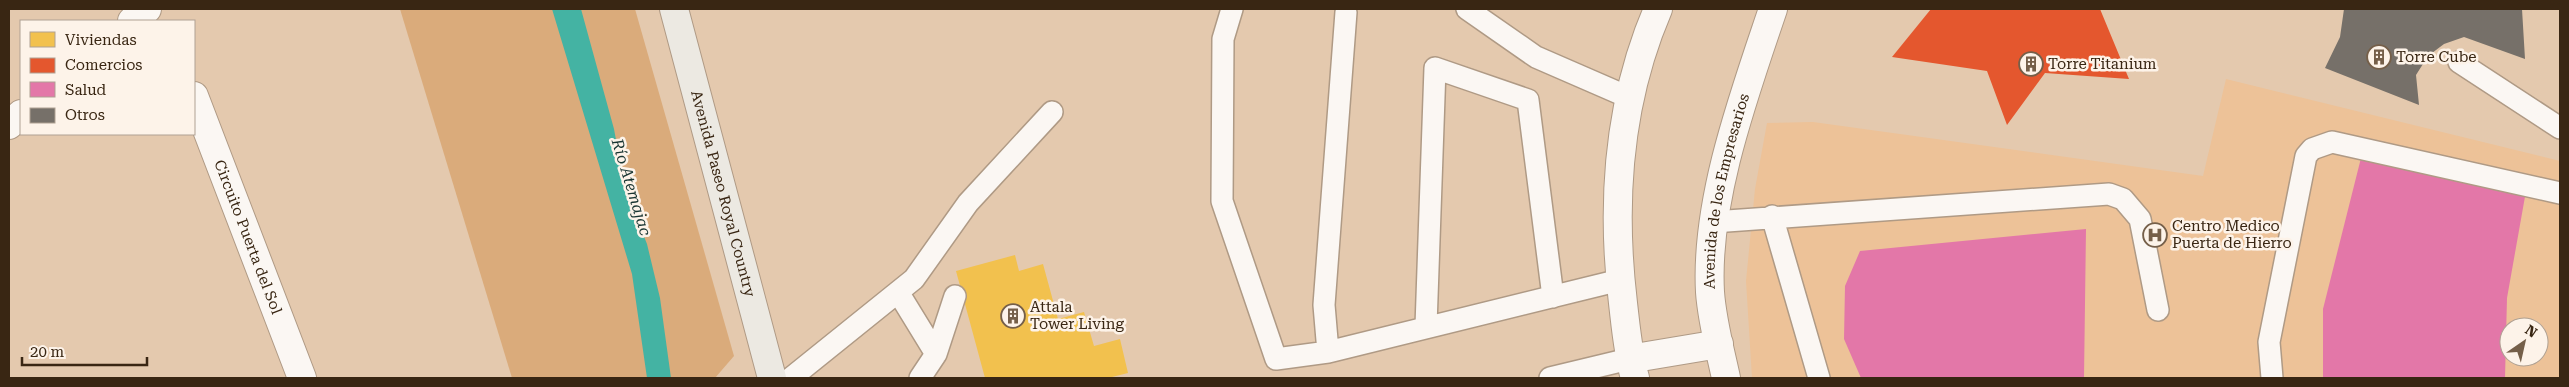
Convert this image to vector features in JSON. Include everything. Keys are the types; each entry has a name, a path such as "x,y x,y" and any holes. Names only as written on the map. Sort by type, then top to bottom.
{"street":[{"path":"133,20 147,9"},
{"name":"Avenida Paseo Royal Country","path":"674,9 772,378"},
{"path":"1658,9 1644,43 1628,97 1620,173 1618,226 1620,280 1632,369 1719,344"},
{"name":"Avenida de los Empresarios","path":"1726,378 1710,293 1712,222 1750,75 1773,9"},
{"name":"Circuito Puerta del Sol","path":"195,99 302,378"},
{"path":"9,125 20,115"}],"lane":[{"path":"1232,9 1223,39 1222,201 1276,359 1328,352 1426,326 1620,280"},
{"path":"1467,9 1536,57 1628,97"},
{"path":"1328,352 1324,305 1346,12"},
{"path":"2460,62 2560,128"},
{"path":"1426,326 1435,68 1528,100 1553,297"},
{"path":"791,378 914,279 968,203 1052,112"},
{"path":"2272,378 2269,342 2306,156 2312,149 2332,142 2560,192"},
{"path":"1712,222 1772,216 2109,194 2124,199 2140,219 2158,310"},
{"path":"1772,216 1819,378"},
{"path":"898,292 936,354"},
{"path":"920,378 936,354 956,296"},
{"path":"1550,378 1632,369"}],"shaded area":[{"path":"400,9 635,9 734,356 715,378 512,378"},
{"name":"Centro Medico Puerta de Hierro","path":"2226,79 2560,161 2560,378 1752,378 1746,281 1755,189 1767,123 1813,122 2203,176"}],"water":[{"path":"552,9 581,9 614,129 625,189 647,244 660,298 671,378 647,378 632,274"}],"building: Viviendas":[{"name":"Attala Tower Living","path":"1015,255 1019,271 1043,264 1058,319 1084,312 1094,346 1120,339 1128,373 1108,378 985,378 956,271"}],"building: Comercios":[{"name":"Torre Titanium","path":"1931,9 2100,9 2129,79 2045,73 2007,125 1987,71 1892,57"}],"building: Salud":[{"path":"2362,154 2526,191 2507,298 2507,317 2499,317 2499,367 2505,367 2505,378 2323,378 2323,309"},
{"path":"2086,229 2084,378 1861,378 1844,339 1845,286 1860,251"}],"building: Otros":[{"name":"Torre Cube","path":"2344,9 2522,9 2525,59 2464,37 2444,44 2428,56 2416,75 2419,105 2325,68 2340,37"}],"place":[{"name":"Torre Cube","path":"2379,57"},
{"name":"Torre Titanium","path":"2031,64"},
{"name":"Centro Medico Puerta de Hierro","path":"2155,235"},
{"name":"Attala Tower Living","path":"1013,316"}],"water label":[{"name":"Río Atemajac","path":"632,187"}]}
